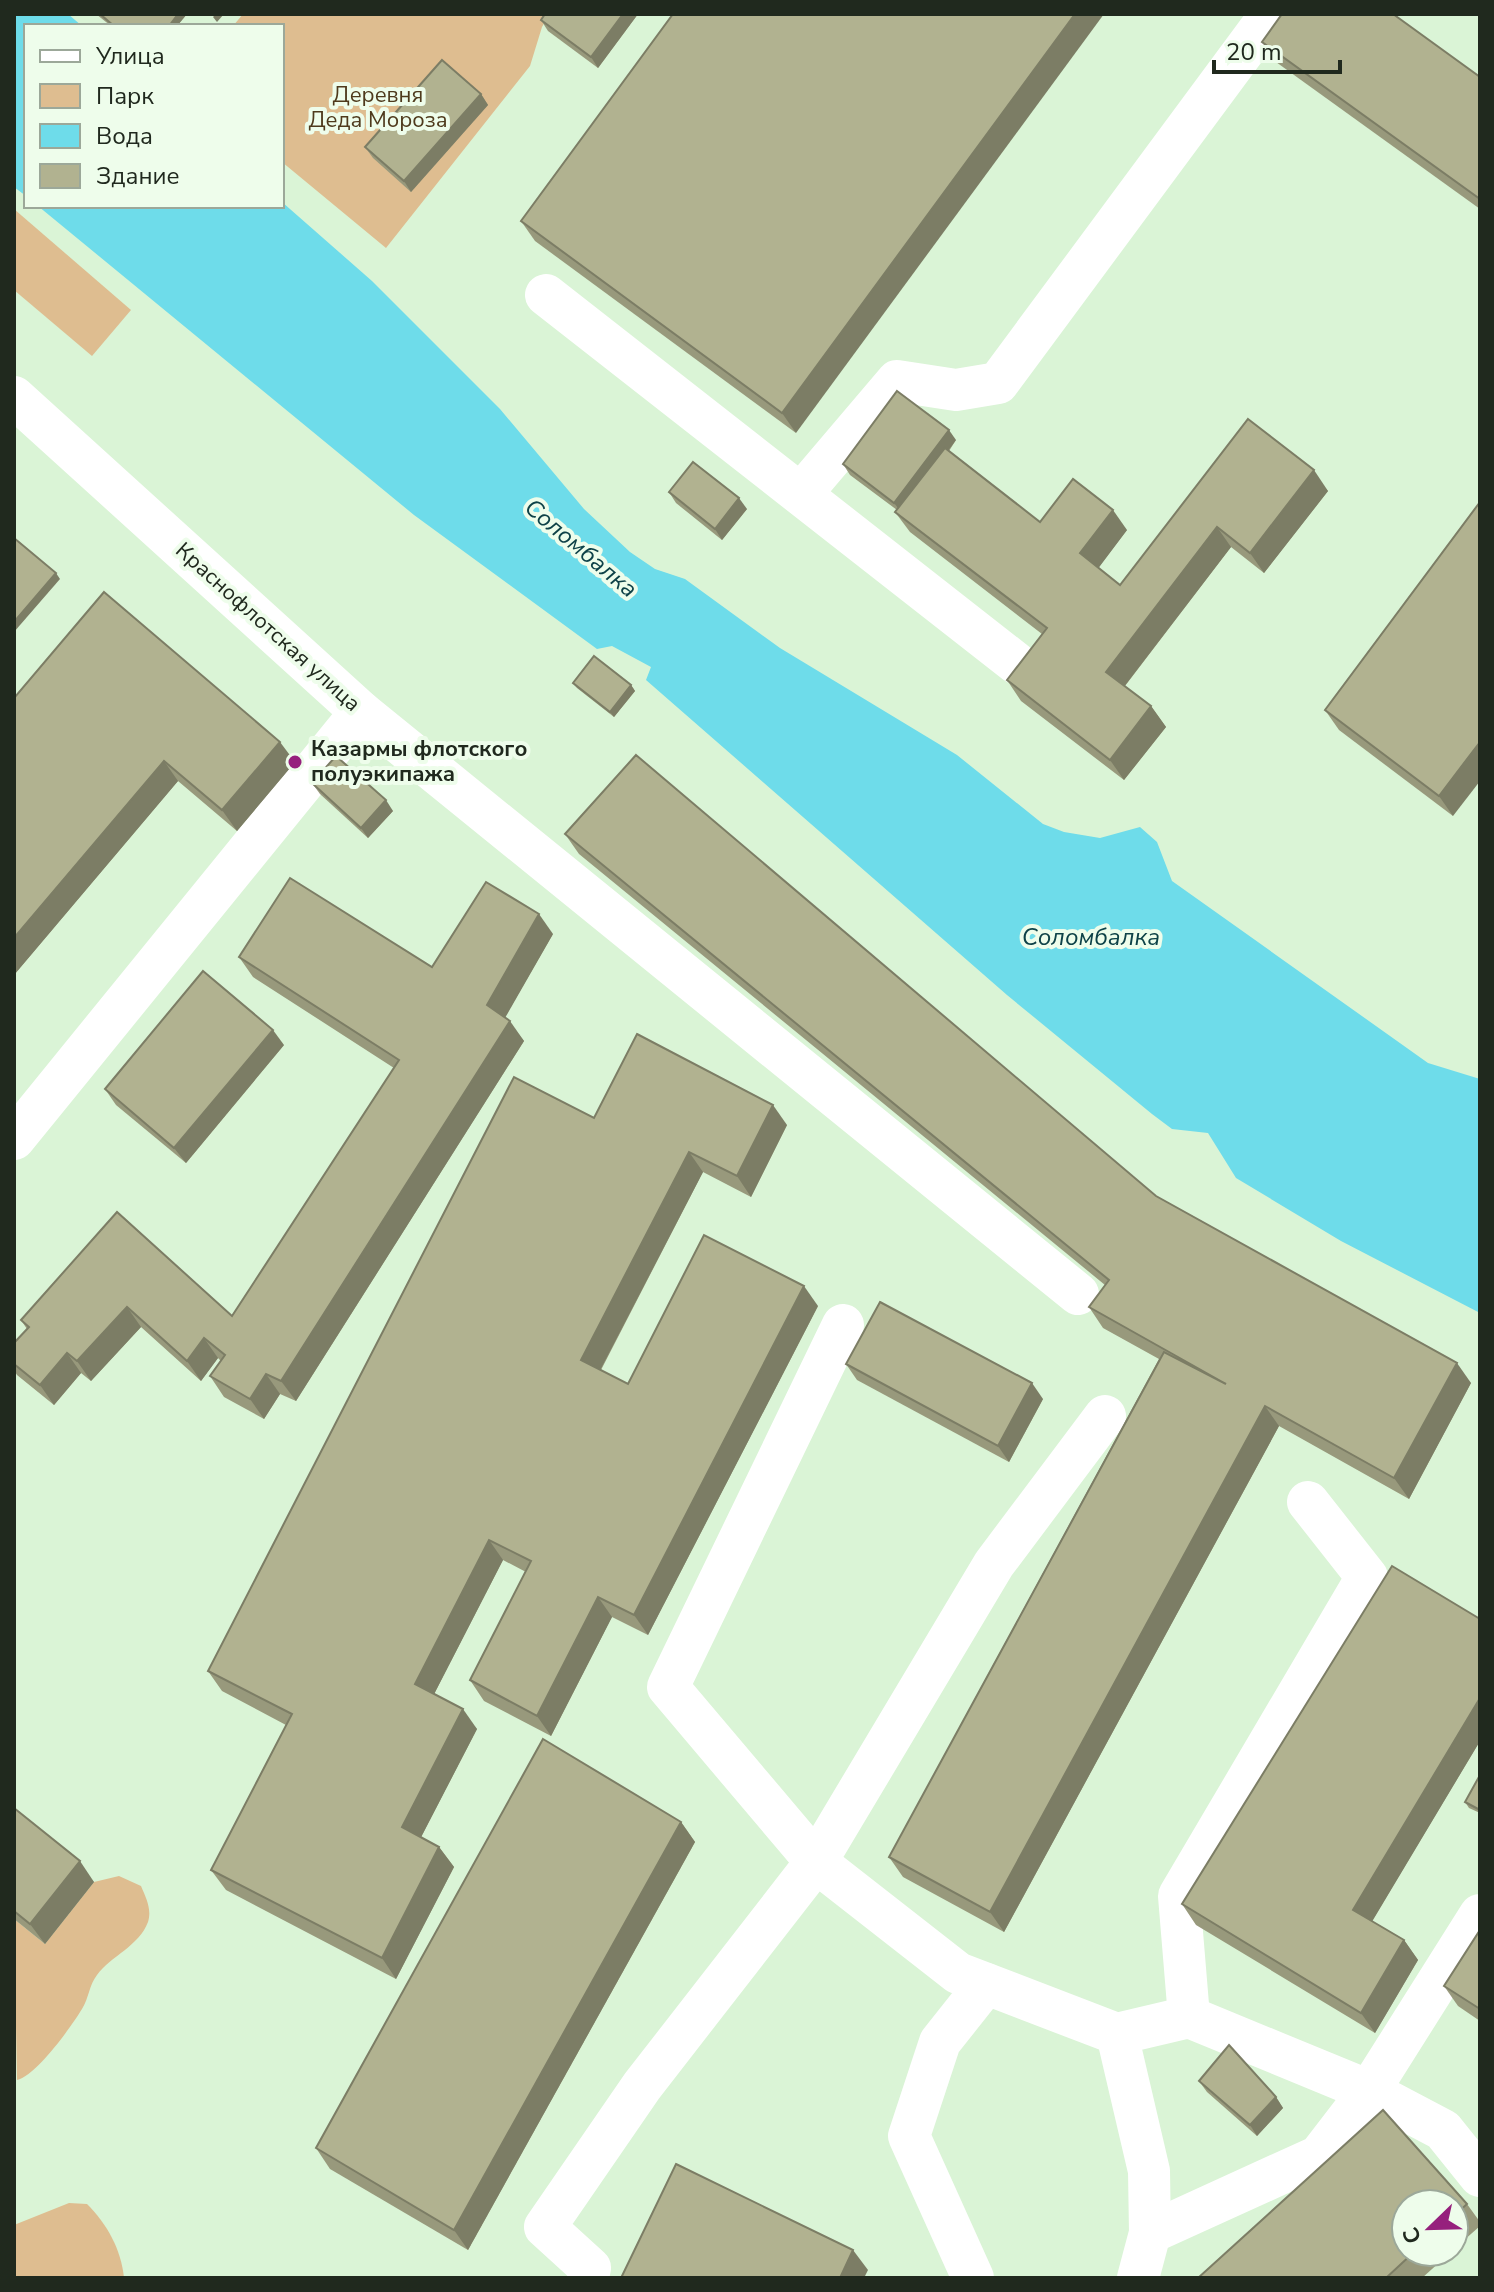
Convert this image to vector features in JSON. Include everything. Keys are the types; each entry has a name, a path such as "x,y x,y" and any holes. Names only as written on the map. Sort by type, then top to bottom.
{"street":[{"path":"801,494 897,381 956,390 998,383 1018,361 1271,14"},
{"path":"546,295 1016,663"},
{"name":"Краснофлотская улица","path":"14,397 361,712 1078,1294"},
{"path":"14,1139 361,712"},
{"path":"843,1325 668,1687 816,1862 958,1973 1117,2034 1189,2017 1369,2091 1443,2130 1480,2176"},
{"path":"588,2278 590,2268 545,2227 642,2086 816,1862 994,1564 1105,1416"},
{"path":"1189,2017 1179,1896 1367,1577 1308,1502"},
{"path":"1150,2233 1319,2156 1369,2091 1480,1915"},
{"path":"973,2278 909,2136 940,2042 986,1984"},
{"path":"1117,2034 1149,2171 1150,2233 1138,2278"}],"green space":[{"name":"Деревня Деда Мороза","path":"243,14 549,14 530,66 386,248 284,164 284,24 235,24"},
{"path":"14,209 131,310 92,356 14,290"},
{"path":"119,1876 141,1886 149,1908 144,1930 97,1975 82,2009 52,2050 34,2070 17,2080 14,1919 45,1944 94,1882"},
{"path":"69,2203 87,2204 101,2220 116,2247 124,2278 14,2278 14,2225"}],"water":[{"path":"14,14 68,14 80,24 24,24 24,194 14,187"},
{"name":"Соломбалка","path":"284,204 372,281 500,409 584,509 630,552 655,569 685,579 780,648 957,755 1043,824 1064,832 1100,838 1140,827 1157,842 1172,881 1428,1063 1480,1079 1480,1313 1341,1241 1236,1178 1208,1133 1172,1129 1007,995 646,680 651,667 612,646 597,649 414,515 40,208 284,208"}],"building":[{"path":"100,14 178,14 170,24 112,24"},
{"path":"545,14 623,14 591,57 541,20"},
{"path":"673,14 1075,14 782,413 521,221"},
{"path":"1282,14 1393,14 1480,77 1480,199 1262,42"},
{"path":"442,60 481,94 404,181 365,147"},
{"path":"897,391 949,430 894,503 843,464"},
{"path":"1248,419 1314,470 1250,553 1217,527 1106,672 1151,706 1110,760 1007,680 1047,628 895,512 945,448 1040,522 1073,479 1113,510 1080,553 1120,585"},
{"path":"693,462 739,498 715,529 669,492"},
{"path":"1480,502 1480,742 1439,796 1325,710"},
{"path":"14,538 56,573 14,622"},
{"path":"104,592 280,742 222,810 164,761 14,938 14,698"},
{"path":"594,656 631,685 610,712 573,683"},
{"path":"636,755 1156,1196 1457,1363 1394,1478 1265,1406 990,1912 889,1857 1164,1352 1226,1384 1089,1307 1109,1280 565,834"},
{"path":"336,756 386,800 361,828 312,783"},
{"path":"290,878 432,967 486,882 539,914 487,1005 510,1021 281,1381 266,1374 250,1399 210,1376 225,1355 204,1338 187,1361 127,1307 77,1361 67,1353 40,1385 14,1364 14,1343 29,1327 21,1320 117,1212 232,1316 399,1060 239,957"},
{"path":"203,971 273,1030 174,1148 105,1089"},
{"path":"637,1034 773,1105 737,1176 689,1152 581,1360 628,1384 704,1235 804,1286 634,1615 598,1597 537,1716 470,1680 531,1561 489,1540 415,1684 463,1709 402,1827 439,1847 382,1958 211,1870 292,1714 208,1671 514,1077 594,1118"},
{"path":"880,1302 1032,1383 998,1446 846,1364"},
{"path":"1392,1566 1480,1619 1480,1698 1353,1910 1404,1940 1361,2013 1182,1904"},
{"path":"543,1739 681,1822 454,2230 316,2148"},
{"path":"1480,1775 1480,1810 1465,1802"},
{"path":"14,1808 80,1861 30,1924 14,1911"},
{"path":"1480,1930 1480,2009 1444,1986"},
{"path":"1229,2045 1276,2097 1250,2125 1199,2081"},
{"path":"1383,2110 1453,2188 1390,2188 1390,2268 1397,2268 1386,2278 1198,2278"},
{"path":"676,2164 853,2250 840,2278 621,2278"}],"place":[{"name":"Казармы флотского полуэкипажа","path":"295,762"}]}
